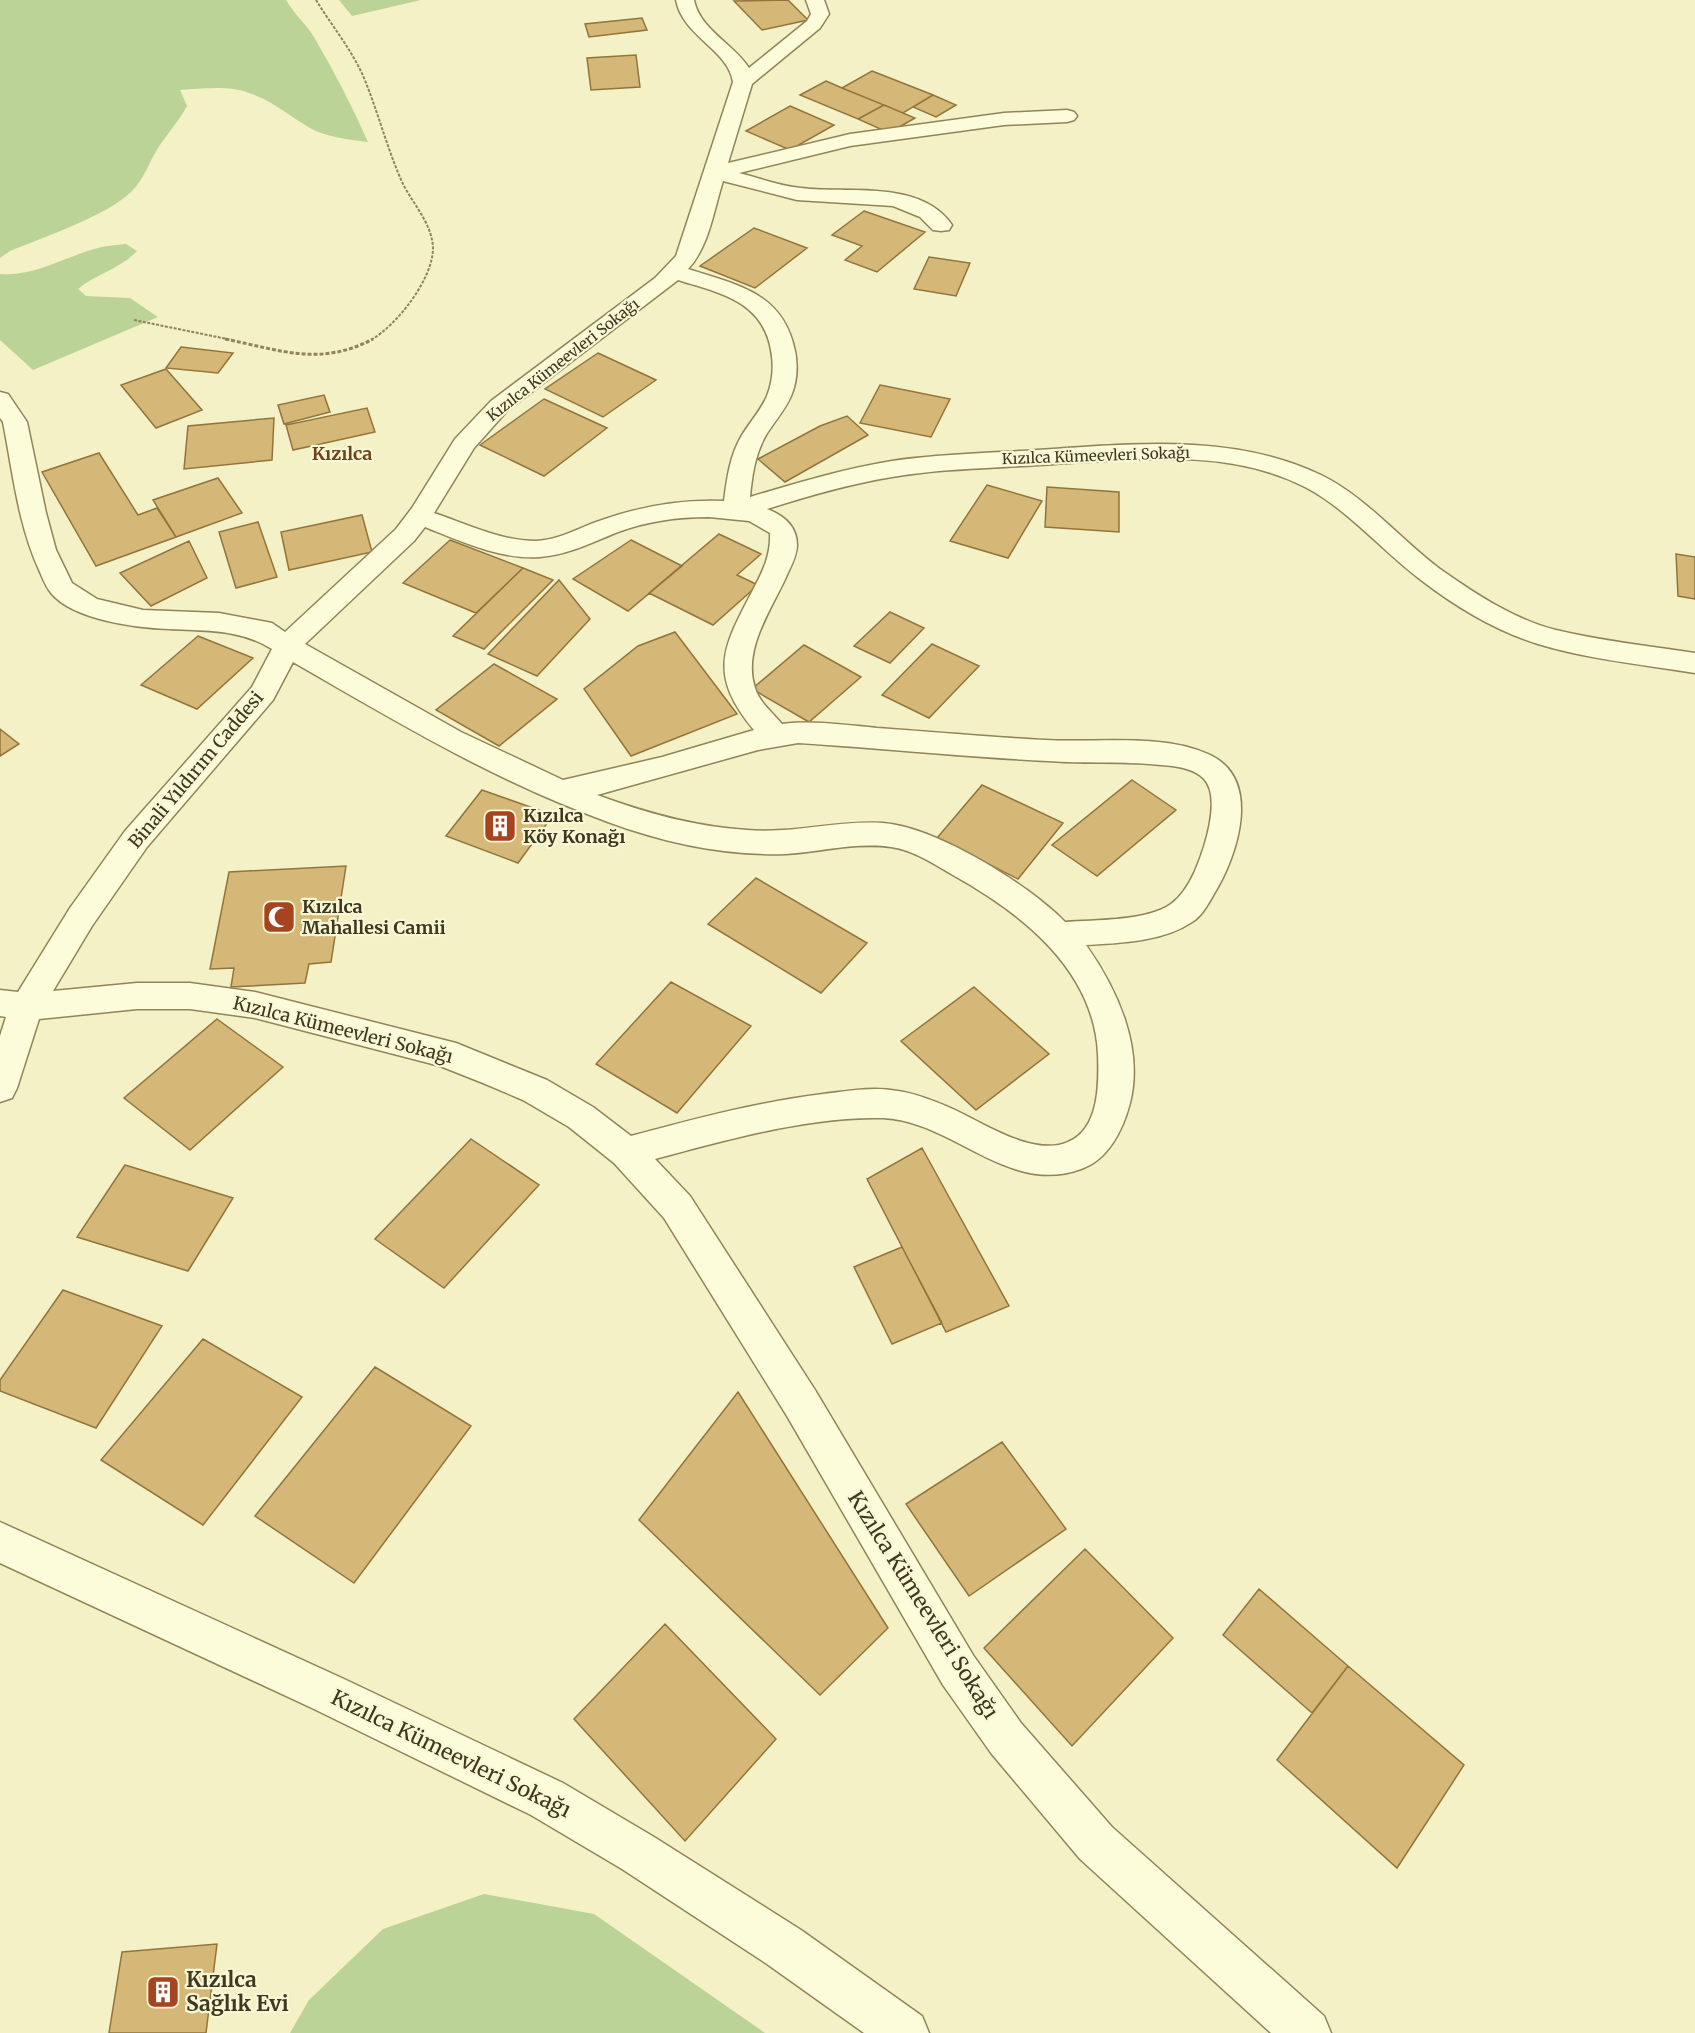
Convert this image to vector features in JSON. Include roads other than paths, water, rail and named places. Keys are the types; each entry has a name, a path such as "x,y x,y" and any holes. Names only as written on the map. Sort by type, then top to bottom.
{"street":[{"path":"683,4 736,63 741,71 743,82 814,24 820,14 815,0"},
{"name":"Kızılca Kümeevleri Sokağı","path":"287,646 388,553 421,517 465,443 499,406 675,272 686,259 693,244 743,82"},
{"path":"716,172 850,140 1004,119 1067,116"},
{"path":"716,172 798,194 898,201 932,214 941,225"},
{"path":"675,272 752,300 772,318 780,340 784,372 782,385 748,449 740,476 736,510"},
{"path":"0,399 15,422 33,513 44,550 61,588 88,606 143,619 219,622 262,630 456,743 499,765 623,816 696,837 757,843 893,836 922,845 996,883 1041,917 1070,947 1095,982 1109,1021 1117,1060 1116,1094 1100,1136 1076,1156 1053,1160 1021,1156 984,1143 921,1110 894,1104 856,1104 795,1111 626,1152"},
{"name":"Kızılca Kümeevleri Sokağı","path":"736,510 872,472 910,466 1124,452 1187,451 1237,457 1274,465 1314,481 1342,499 1388,541 1432,576 1488,612 1544,636 1612,650 1695,663"},
{"name":"Kızılca Kümeevleri Sokağı","path":"421,517 491,540 536,550 554,548 655,511 677,508 736,510 755,513 772,521 782,531 785,546 767,589 746,627 737,673 740,687 774,734"},
{"name":"Binali Yıldırım Caddesi","path":"0,1088 13,1005 81,917 136,839 263,693 287,646"},
{"path":"560,792 650,771 774,734 834,734 977,747 1095,754 1144,754 1198,761 1215,768 1221,778 1227,798 1227,821 1215,859 1202,886 1182,912 1165,921 1146,925 1058,935"},
{"name":"Kızılca Kümeevleri Sokağı","path":"13,1005 137,996 190,996 255,1005 444,1053 495,1073 535,1090 581,1117 626,1152 677,1207 801,1403 958,1670 1006,1738 1096,1843 1307,2033"},
{"name":"Kızılca Kümeevleri Sokağı","path":"0,1542 329,1694 547,1799 638,1853 784,1947 905,2033"}],"place":[{"name":"Kızılca Köy Konağı","path":"500,826"},
{"name":"Kızılca Mahallesi Camii","path":"279,917"},
{"name":"Kızılca Sağlık Evi","path":"163,1992"}],"district":[{"name":"Kızılca","path":"342,454"}]}
